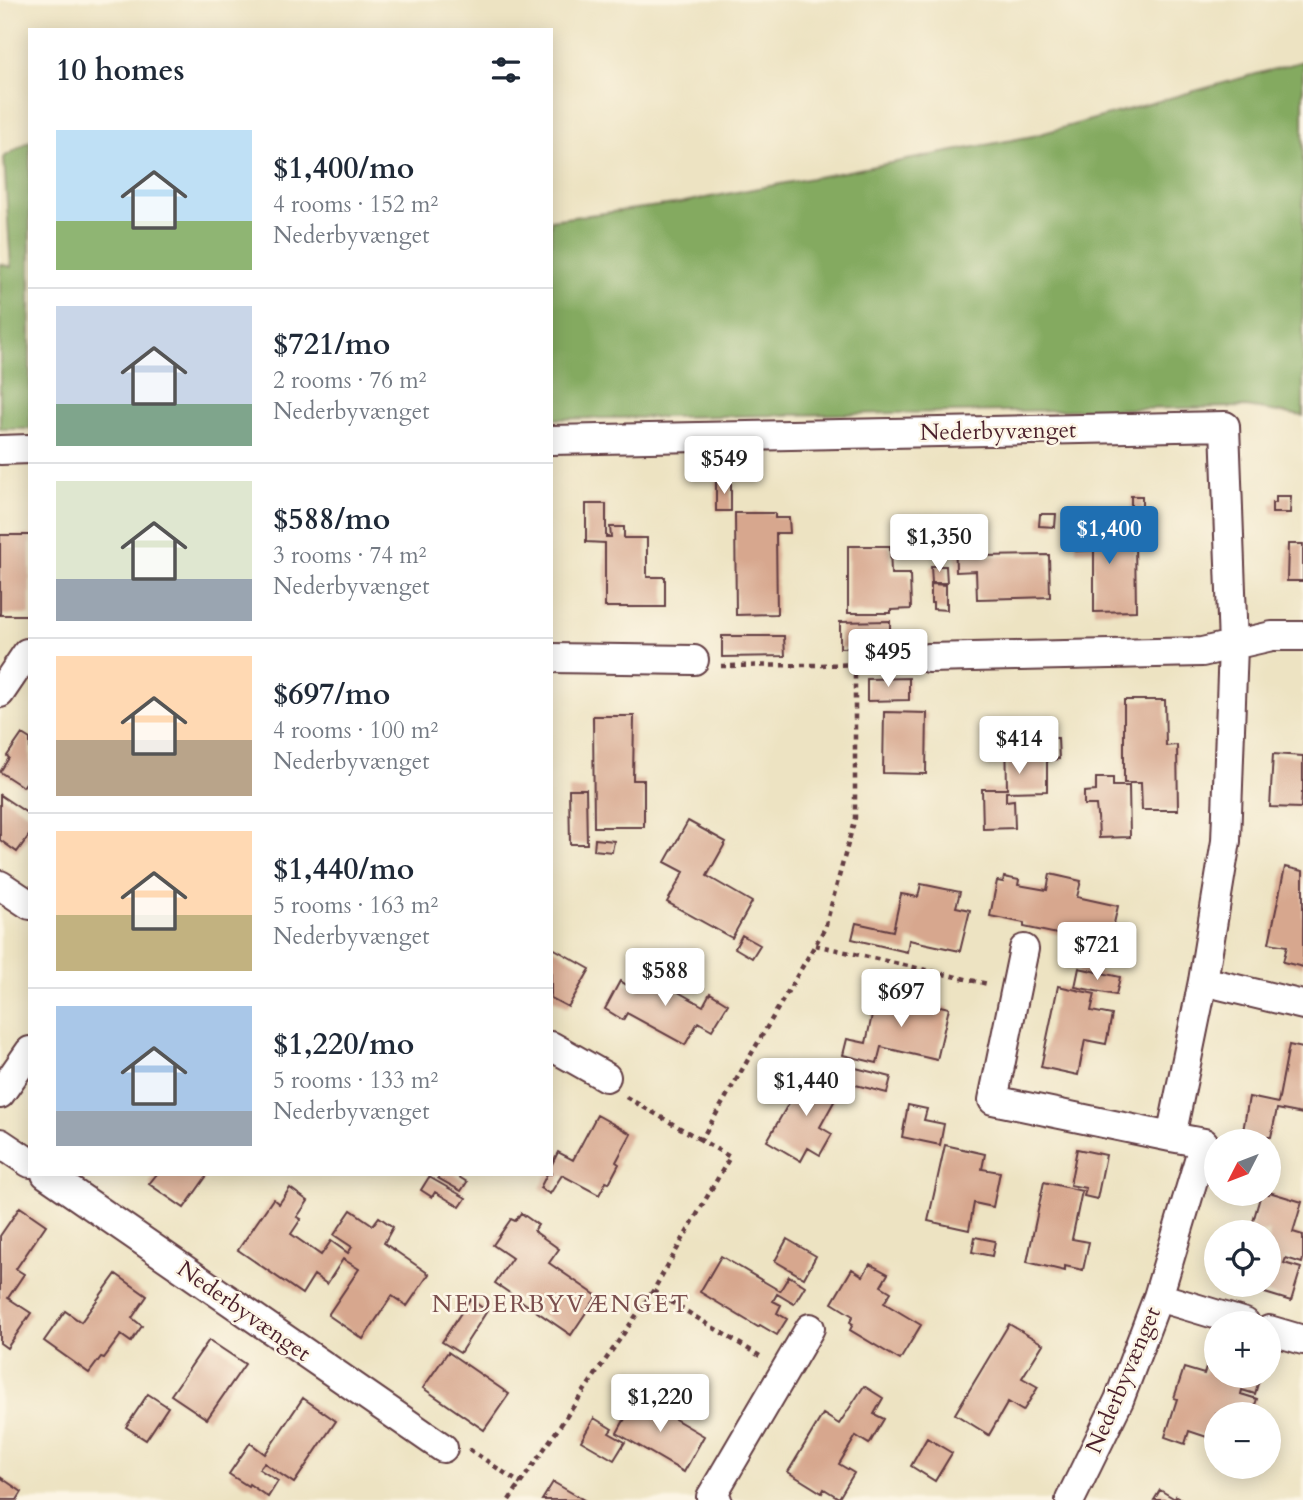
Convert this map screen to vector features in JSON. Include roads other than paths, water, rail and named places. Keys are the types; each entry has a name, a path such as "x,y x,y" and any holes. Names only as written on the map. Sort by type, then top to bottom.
{"street":[{"name":"Nederbyvænget","path":"553,440 1226,426 1233,646 1226,841 1203,981 1171,1138"},
{"path":"0,450 28,449"},
{"path":"928,658 1202,652 1272,636 1303,636"},
{"path":"0,693 27,653"},
{"path":"553,658 694,660"},
{"path":"0,885 28,904"},
{"name":"Nederbyvænget","path":"1024,949 993,1100 1204,1143 1158,1297 1119,1400 1070,1500"},
{"path":"1203,981 1303,1005"},
{"path":"553,1046 606,1077"},
{"path":"0,1094 28,1054"},
{"path":"0,1143 28,1162"},
{"name":"Nederbyvænget","path":"49,1176 443,1448"},
{"name":"Nederbyvænget","path":"1158,1297 1205,1311"},
{"path":"717,1500 711,1497 810,1328"},
{"path":"1281,1334 1303,1340"}],"district":[{"name":"NEDERBYVÆNGET","path":"561,1304"}]}
